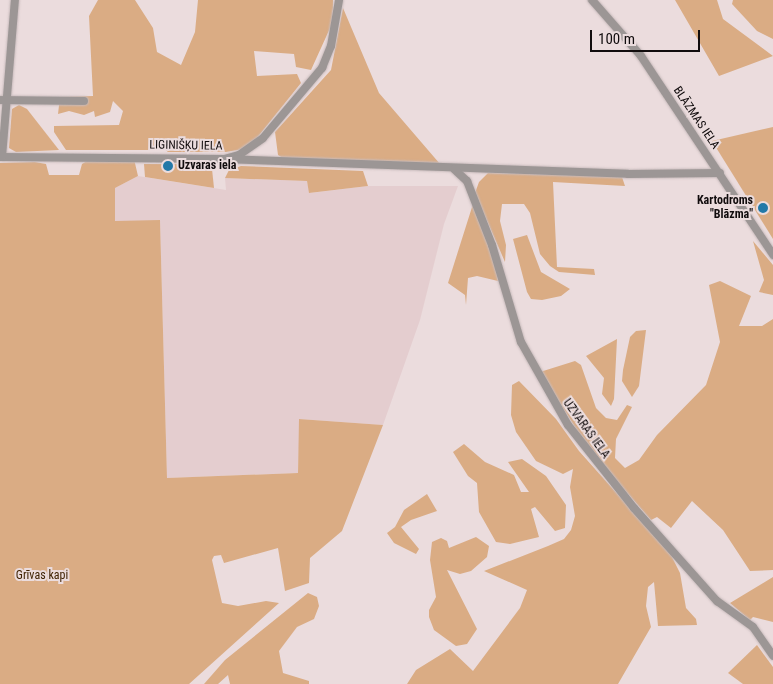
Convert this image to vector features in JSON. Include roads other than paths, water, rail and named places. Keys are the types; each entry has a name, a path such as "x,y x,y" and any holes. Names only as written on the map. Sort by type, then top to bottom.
{"street":[{"path":"1,157 4,100 14,0"},
{"name":"LIGINIŠĶU IELA","path":"1,157 224,159 250,150 263,138 322,68 332,46 340,0"},
{"name":"BLĀZMAS IELA","path":"592,0 641,56 773,256"},
{"path":"4,100 84,101"},
{"path":"224,159 454,169 720,173"},
{"name":"UZVARAS IELA","path":"454,169 467,181 492,245 521,342 568,425 634,508 718,601 753,628 773,656"}],"place":[{"name":"Uzvaras iela","path":"168,166"},
{"name":"Kartodroms \"Blāzma\"","path":"763,208"}],"park label":[{"name":"Grīvas kapi","path":"42,576"}]}
